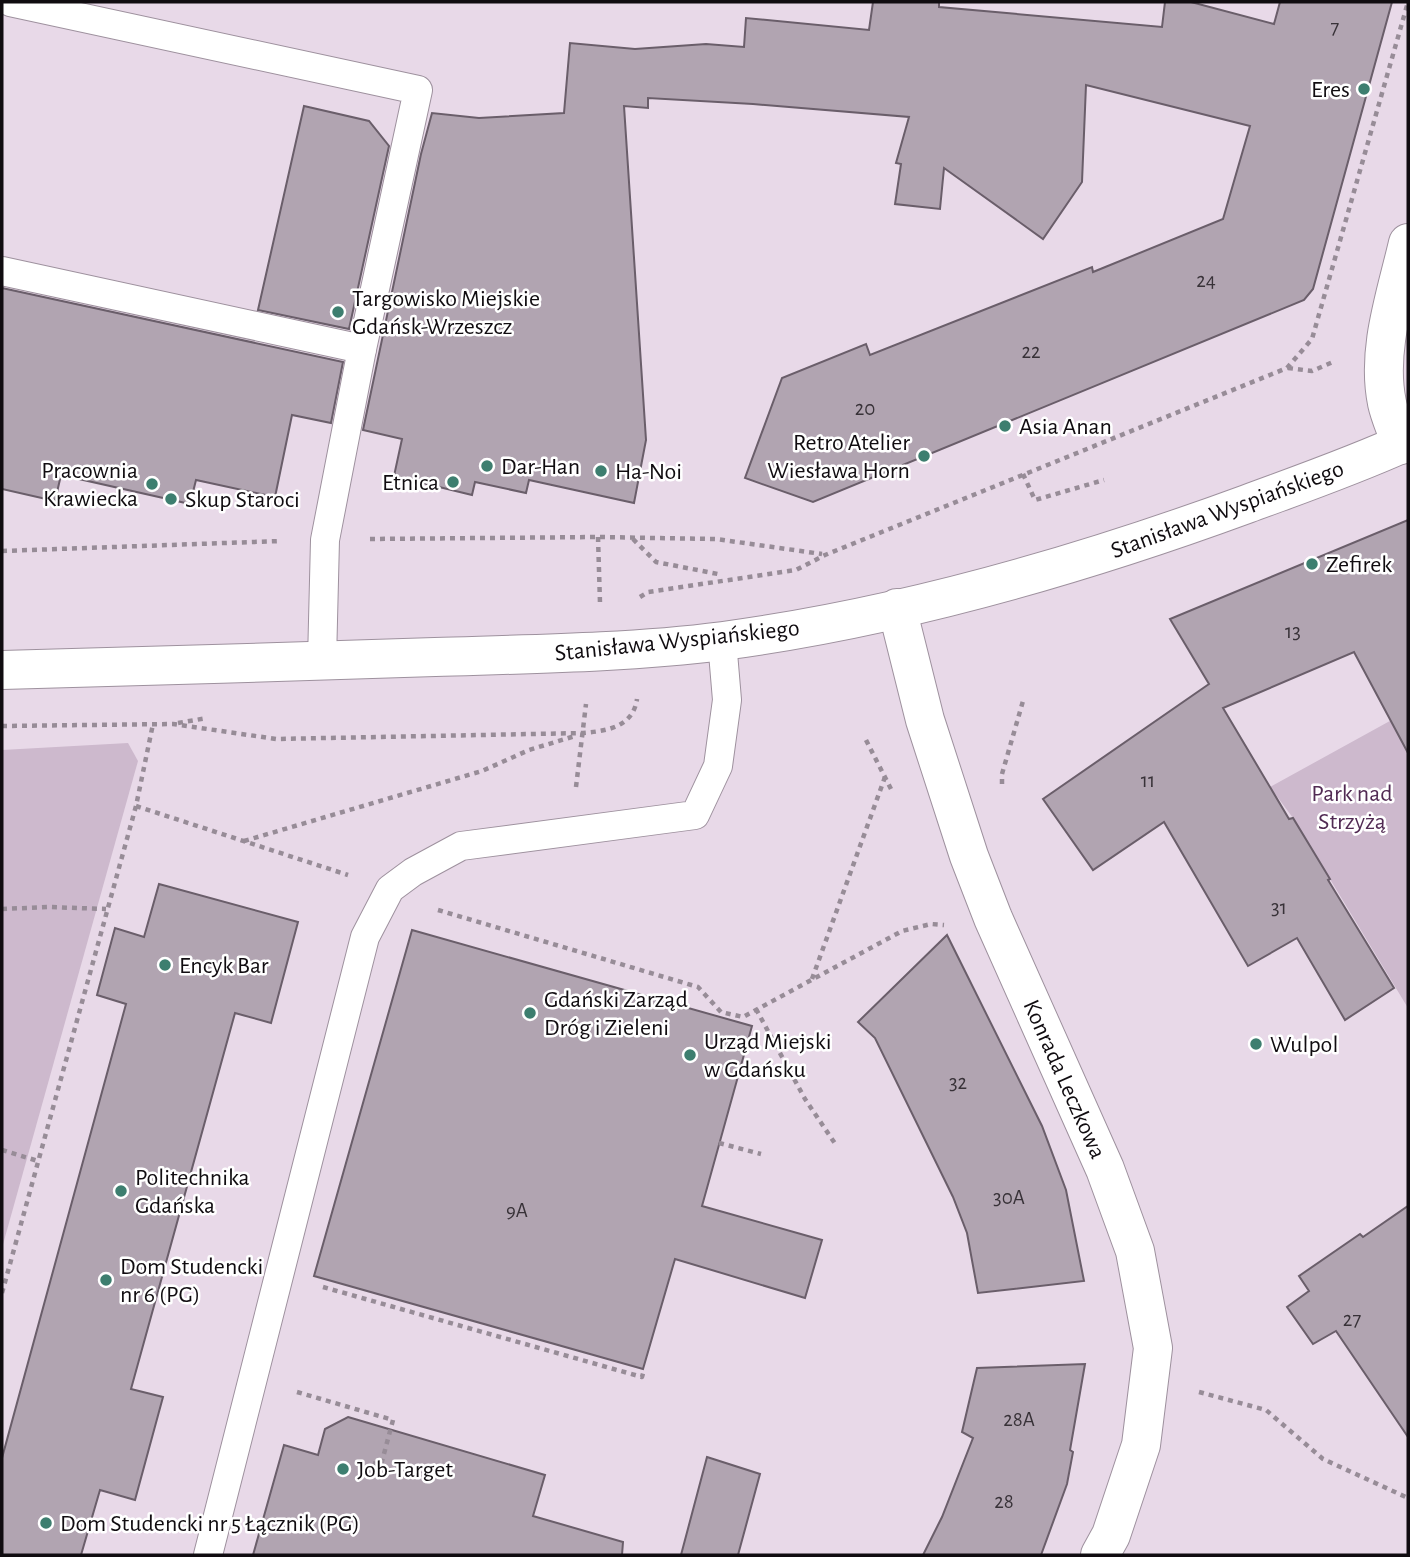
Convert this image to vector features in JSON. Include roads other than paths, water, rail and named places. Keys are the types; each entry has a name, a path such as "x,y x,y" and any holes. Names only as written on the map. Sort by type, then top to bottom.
{"main road":[{"path":"1405,443 1387,404 1384,364 1388,327 1408,243"},
{"name":"Stanisława Wyspiańskiego","path":"2,670 564,652 722,641 803,628 897,608 1055,568 1272,495 1405,443"},
{"name":"Konrada Leczkowa","path":"897,608 925,720 969,856 993,918 1105,1169 1135,1251 1153,1348 1141,1445 1111,1535 1100,1555"}],"lane":[{"path":"10,2 418,90 362,349 325,540 322,661"},
{"path":"2,271 362,349"},
{"path":"208,1555 365,937 390,889 412,872 461,846 695,816 718,766 727,700 722,641"}],"place":[{"name":"Eres","path":"1364,89"},
{"name":"Targowisko Miejskie Gdańsk-Wrzeszcz","path":"338,312"},
{"name":"Asia Anan","path":"1005,426"},
{"name":"Retro Atelier Wiesława Horn","path":"924,456"},
{"name":"Dar-Han","path":"487,466"},
{"name":"Ha-Noi","path":"601,471"},
{"name":"Etnica","path":"453,482"},
{"name":"Pracownia Krawiecka","path":"152,484"},
{"name":"Skup Staroci","path":"171,499"},
{"name":"Zefirek","path":"1312,564"},
{"name":"Encyk Bar","path":"165,965"},
{"name":"Gdański Zarząd Dróg i Zieleni","path":"530,1013"},
{"name":"Wulpol","path":"1256,1044"},
{"name":"Urząd Miejski w Gdańsku","path":"690,1055"},
{"name":"Politechnika Gdańska","path":"121,1191"},
{"name":"Dom Studencki nr 6 (PG)","path":"106,1280"},
{"name":"Job-Target","path":"343,1469"},
{"name":"Dom Studencki nr 5 Łącznik (PG)","path":"46,1523"}],"park label":[{"name":"Park nad Strzyżą","path":"1352,807"}]}
